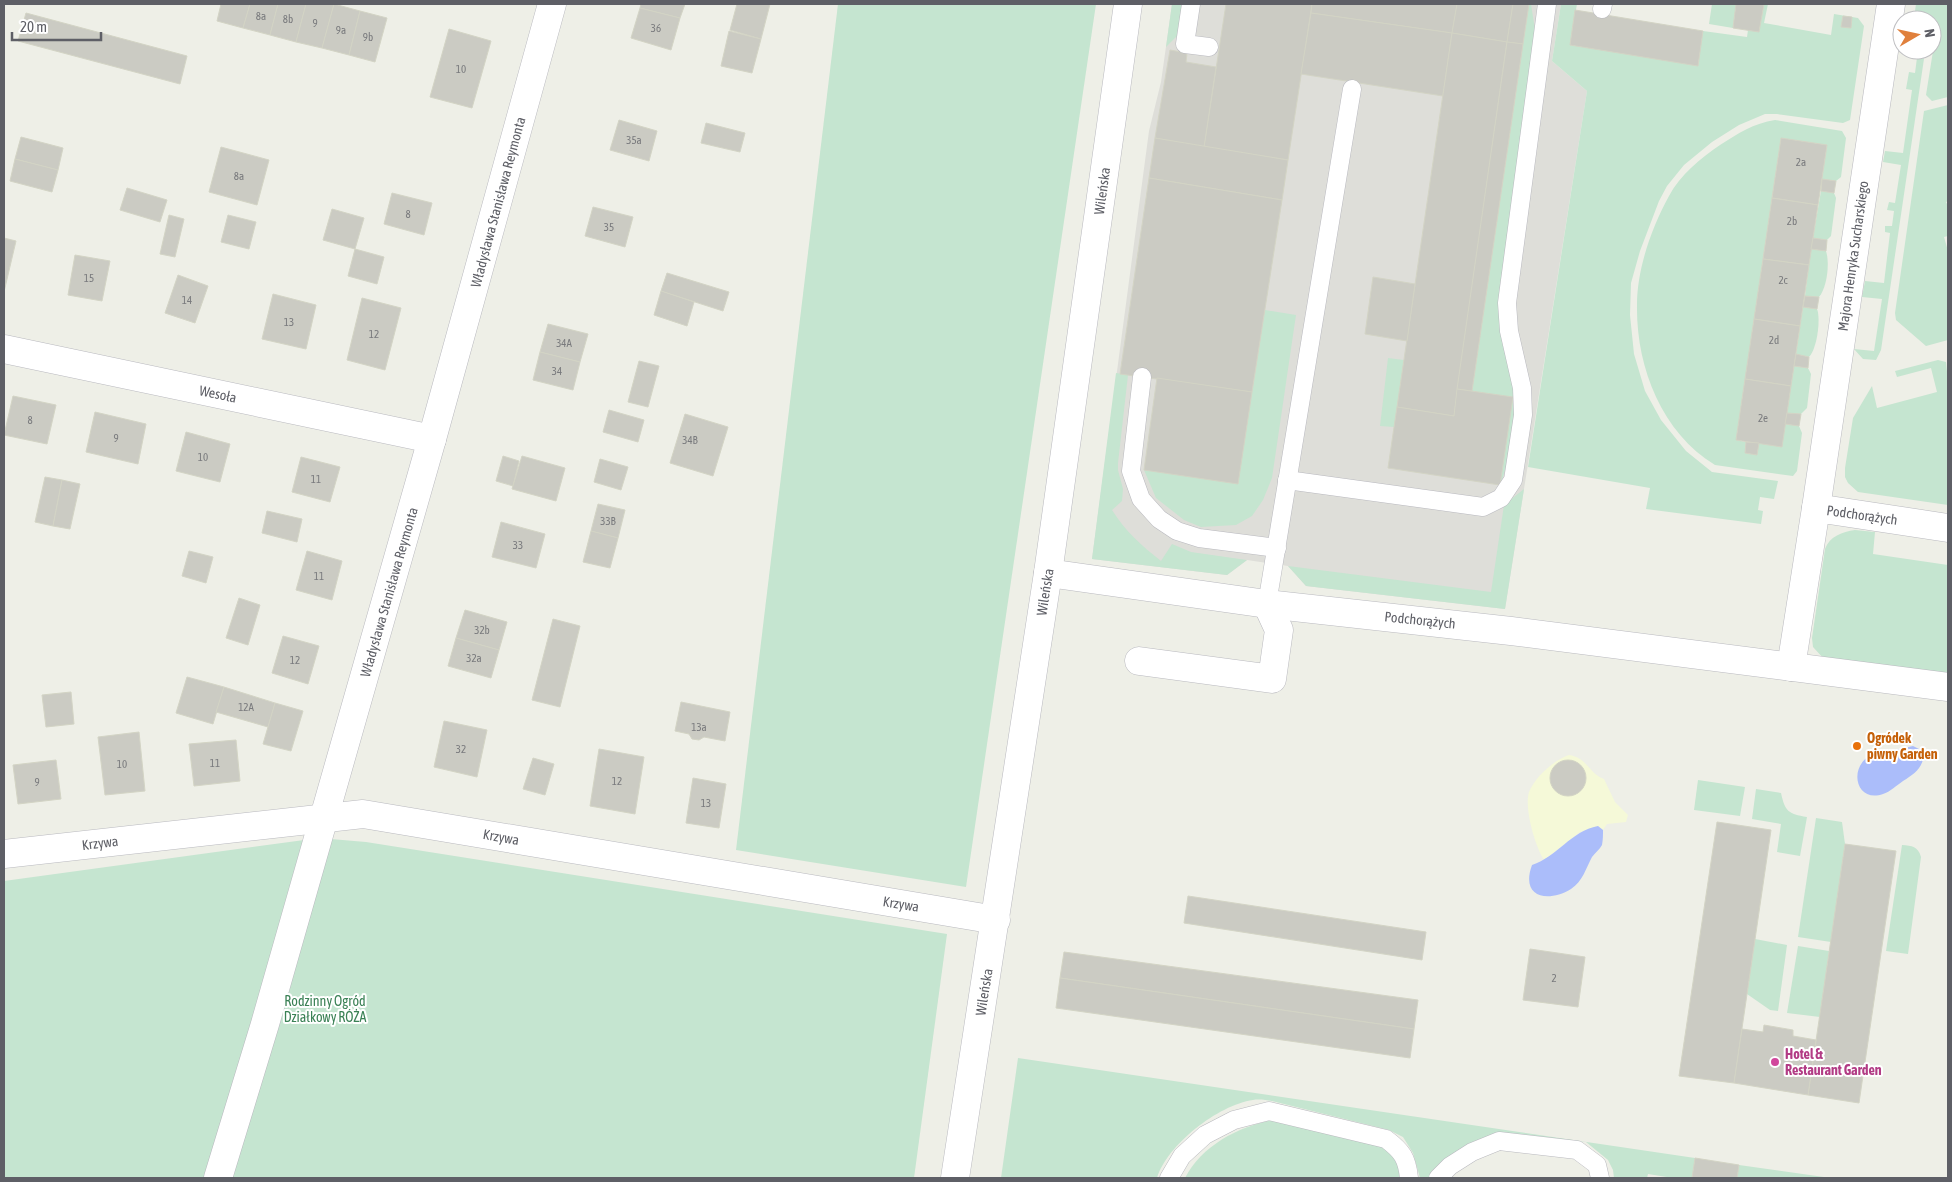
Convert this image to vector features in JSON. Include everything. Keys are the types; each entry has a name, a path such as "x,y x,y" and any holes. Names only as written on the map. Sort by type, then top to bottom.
{"street":[{"name":"Wileńska","path":"955,1178 1048,573 1128,4"},
{"name":"Majora Henryka Sucharskiego","path":"1816,508 1891,4"},
{"name":"Władysława Stanisława Reymonta","path":"218,1178 324,818 432,439 547,5"},
{"name":"Wesoła","path":"4,349 432,439"},
{"name":"Podchorążych","path":"1791,667 1816,508 1948,528"},
{"name":"Podchorążych","path":"1048,573 1267,604 1511,630 1948,687"},
{"path":"1139,661 1272,679 1280,630 1267,604"},
{"name":"Krzywa","path":"4,854 363,814 996,920"}],"lane":[{"path":"1191,4 1185,44 1209,47"},
{"path":"1287,480 1483,507 1501,498 1513,480 1523,415 1523,397 1509,331 1507,303 1547,4"},
{"path":"1267,604 1352,89"},
{"path":"1142,377 1131,471 1141,499 1158,518 1176,531 1199,538 1276,548"},
{"path":"1169,1178 1182,1156 1205,1135 1234,1120 1269,1112 1386,1139 1400,1150 1408,1167 1409,1178"},
{"path":"1438,1178 1450,1166 1472,1152 1499,1141 1577,1150 1597,1165 1600,1178"}],"shaded area":[{"path":"1172,4 1561,4 1552,61 1587,91 1505,609 1306,586 1288,566 1247,560 1227,575 1092,559 1149,131 1161,82"}],"green space":[{"path":"838,4 1096,4 966,887 736,850"},
{"path":"1172,4 1182,4 1178,35 1166,47"},
{"path":"1529,4 1531,4 1536,36 1533,71 1499,293 1500,327 1514,383 1516,409 1511,448 1500,485 1472,391"},
{"path":"1561,4 1577,4 1570,45 1698,65 1703,31 1747,37 1748,30 1759,32 1764,5 1759,4 1768,4 1764,23 1831,35 1834,14 1858,18 1864,26 1850,120 1843,123 1765,114 1739,125 1712,142 1684,165 1667,186 1659,201 1640,251 1631,283 1630,315 1634,354 1645,391 1661,420 1686,451 1712,472 1778,481 1774,499 1760,497 1758,510 1763,511 1761,524 1646,509 1650,488 1528,467 1587,91 1552,61"},
{"path":"1712,4 1736,4 1733,28 1709,24"},
{"path":"1916,4 1948,4 1948,97 1932,101 1926,95 1932,60 1942,60 1942,10 1915,10"},
{"path":"1917,60 1924,60 1881,350 1876,360 1863,359 1854,349 1874,351 1882,299 1862,297 1865,281 1884,283 1890,233 1885,232 1885,226 1892,226 1894,211 1887,210 1889,202 1895,203 1901,165 1883,162 1885,151 1903,153 1912,90 1906,89 1909,72 1915,73"},
{"path":"1948,105 1948,199 1946,203 1948,204 1948,236 1944,237 1948,251 1948,340 1926,346 1896,320 1895,313 1924,111"},
{"path":"1775,120 1842,131 1846,138 1841,177 1836,181 1822,179 1827,145 1781,138 1736,440 1746,442 1745,453 1757,455 1759,443 1785,424 1799,426 1802,433 1797,471 1793,476 1715,465 1696,451 1680,435 1666,416 1655,396 1641,351 1638,328 1638,291 1643,262 1651,234 1674,188 1691,168 1720,145 1753,126"},
{"path":"1821,191 1834,193 1836,198 1831,236 1827,240 1813,238"},
{"path":"1811,249 1826,251 1827,256 1828,269 1826,281 1819,297 1805,296"},
{"path":"1803,307 1817,309 1818,314 1816,341 1809,357 1796,354"},
{"path":"1265,310 1296,315 1272,478 1263,500 1252,516 1236,525 1201,527 1184,520 1156,498 1144,470 1238,483"},
{"path":"1388,358 1404,360 1394,427 1380,426"},
{"path":"1938,360 1946,362 1948,381 1948,505 1858,492 1848,483 1845,477 1845,468 1853,418 1872,386 1877,408 1937,392 1931,368 1897,377 1895,371"},
{"path":"1794,366 1808,368 1811,374 1807,408 1801,414 1787,413"},
{"path":"1116,373 1128,375 1118,463 1123,489 1122,501 1112,510 1134,538 1161,561 1172,544 1191,552 1247,560 1227,575 1092,559"},
{"path":"1524,489 1505,609 1306,586 1288,566 1491,592 1504,505"},
{"path":"1855,530 1875,532 1873,554 1948,565 1948,677 1825,660 1813,647 1812,638 1825,549 1837,535"},
{"path":"1698,780 1745,787 1740,816 1694,810"},
{"path":"1756,789 1781,793 1788,811 1795,815 1807,817 1800,856 1777,852 1781,824 1752,819"},
{"path":"1816,818 1842,822 1845,844 1831,942 1798,937"},
{"name":"Rodzinny Ogród Działkowy RÓŻA","path":"319,838 366,842 947,934 914,1178 4,1178 4,881"},
{"path":"1902,845 1914,847 1921,857 1908,954 1886,951"},
{"path":"1755,939 1787,945 1778,1011 1770,1010 1747,994"},
{"path":"1798,946 1829,951 1820,1017 1787,1013"},
{"path":"1018,1058 1695,1158 1692,1178 1673,1178 1648,1174 1647,1178 1614,1178 1613,1170 1608,1160 1586,1142 1503,1134 1478,1140 1434,1171 1428,1178 1420,1178 1413,1153 1403,1137 1389,1130 1272,1101 1253,1100 1239,1103 1210,1118 1196,1128 1171,1153 1157,1178 1001,1178"},
{"path":"1273,1120 1388,1148 1397,1158 1403,1178 1185,1178 1201,1156 1222,1139 1247,1127"},
{"path":"1739,1165 1831,1178 1737,1178"}],"sand":[{"path":"1569,755 1580,759 1594,773 1604,779 1615,802 1628,815 1626,822 1607,824 1603,830 1598,826 1580,832 1544,860 1531,827 1528,807 1529,792 1546,770 1563,757"}],"water":[{"path":"1913,746 1921,750 1924,756 1921,765 1914,774 1883,794 1874,796 1862,790 1858,784 1857,777 1863,762 1869,756"},
{"path":"1598,826 1603,830 1602,845 1592,857 1575,886 1554,896 1538,895 1533,891 1529,876 1532,865 1549,856 1580,833"}],"building":[{"path":"221,4 250,4 243,28 217,21"},
{"path":"250,4 278,4 270,35 243,28"},
{"path":"278,4 306,4 296,42 270,35"},
{"path":"306,4 334,4 322,48 296,42"},
{"path":"334,4 360,11 349,55 322,48"},
{"path":"641,4 685,4 680,18 640,8"},
{"path":"737,4 770,4 761,39 730,30"},
{"path":"1226,4 1312,4 1288,160 1204,147"},
{"path":"1312,4 1457,4 1452,33 1311,13"},
{"path":"1457,4 1513,4 1507,42 1452,33"},
{"path":"1513,4 1529,4 1523,44 1507,42"},
{"path":"1736,4 1764,4 1759,32 1733,28"},
{"path":"640,8 680,18 671,50 631,38"},
{"path":"1575,10 1703,31 1698,66 1570,45"},
{"path":"360,11 387,18 375,62 349,55"},
{"path":"26,13 187,56 180,84 18,41"},
{"path":"1311,13 1452,33 1443,96 1301,74"},
{"path":"1843,16 1852,17 1851,28 1841,27"},
{"path":"449,29 491,41 472,108 430,97"},
{"path":"729,31 761,39 752,73 721,66"},
{"path":"1452,33 1507,42 1454,416 1397,407"},
{"path":"1507,42 1523,44 1472,391 1457,389"},
{"path":"1170,50 1187,53 1186,62 1216,67 1204,147 1155,138"},
{"path":"619,120 657,131 649,161 610,150"},
{"path":"706,123 745,133 740,152 701,143"},
{"path":"21,137 63,148 58,170 15,159"},
{"path":"1155,138 1288,160 1282,200 1149,178"},
{"path":"1781,138 1827,145 1818,205 1772,198"},
{"path":"221,147 269,160 257,205 209,192"},
{"path":"15,159 58,170 52,192 10,181"},
{"path":"1149,178 1282,200 1252,392 1120,374"},
{"path":"1822,179 1836,181 1834,193 1821,191"},
{"path":"127,188 167,200 160,222 120,210"},
{"path":"392,193 432,203 424,235 384,224"},
{"path":"1772,198 1818,205 1809,265 1763,259"},
{"path":"593,207 633,217 625,247 585,236"},
{"path":"332,209 364,218 355,249 323,240"},
{"path":"169,215 184,219 175,257 160,254"},
{"path":"228,215 256,222 249,249 221,242"},
{"path":"4,238 16,241 4,292"},
{"path":"1813,238 1827,240 1826,251 1811,249"},
{"path":"355,249 384,257 377,284 348,276"},
{"path":"75,255 110,261 102,301 68,295"},
{"path":"1763,259 1809,265 1800,326 1754,319"},
{"path":"667,273 729,292 723,311 661,291"},
{"path":"178,275 208,286 195,323 165,313"},
{"path":"1373,277 1415,284 1407,341 1365,334"},
{"path":"661,291 694,302 687,326 654,315"},
{"path":"273,294 316,305 306,349 262,339"},
{"path":"1805,296 1819,297 1817,309 1803,307"},
{"path":"362,298 401,308 385,370 347,360"},
{"path":"1754,319 1800,326 1791,386 1745,379"},
{"path":"548,324 588,334 580,362 540,352"},
{"path":"540,352 580,362 573,390 533,380"},
{"path":"1796,354 1809,357 1808,368 1794,366"},
{"path":"639,361 659,366 648,407 628,402"},
{"path":"1157,378 1252,392 1238,484 1144,470"},
{"path":"1745,379 1791,386 1782,447 1736,440"},
{"path":"1457,389 1513,397 1500,485 1388,468 1397,407 1454,416"},
{"path":"13,396 56,405 47,444 4,435"},
{"path":"609,410 644,420 638,442 603,432"},
{"path":"95,412 146,424 138,464 86,452"},
{"path":"1787,413 1801,414 1799,426 1785,424"},
{"path":"685,414 728,427 713,476 670,463"},
{"path":"186,432 230,444 220,482 176,471"},
{"path":"1746,442 1759,443 1757,455 1745,453"},
{"path":"503,456 519,461 513,486 496,481"},
{"path":"522,456 565,468 556,501 512,489"},
{"path":"301,457 340,467 330,502 292,492"},
{"path":"600,459 628,467 621,490 594,482"},
{"path":"45,477 62,480 53,526 35,522"},
{"path":"62,480 80,484 70,529 53,526"},
{"path":"598,504 625,510 618,538 591,531"},
{"path":"267,511 302,519 297,542 262,533"},
{"path":"501,522 545,534 536,568 492,557"},
{"path":"591,531 618,538 610,568 583,562"},
{"path":"189,551 213,557 206,583 182,576"},
{"path":"307,551 342,561 332,600 296,590"},
{"path":"239,598 260,605 248,645 226,638"},
{"path":"465,610 507,622 499,650 456,638"},
{"path":"553,619 580,626 560,707 532,700"},
{"path":"283,636 319,646 308,684 272,673"},
{"path":"456,638 499,650 491,678 448,666"},
{"path":"187,677 224,687 213,724 176,713"},
{"path":"224,687 275,703 268,727 216,712"},
{"path":"71,692 74,724 46,727 42,695"},
{"path":"681,702 730,712 725,741 704,737 699,740 692,739 689,734 675,731"},
{"path":"275,703 303,711 291,751 263,744"},
{"path":"444,721 487,730 477,777 434,767"},
{"path":"139,732 145,791 105,795 98,737"},
{"path":"236,740 240,781 194,786 189,744"},
{"path":"599,749 644,757 635,814 590,806"},
{"path":"533,758 554,764 545,795 523,789"},
{"path":"56,760 61,799 18,804 13,765"},
{"path":"1568,760 1580,766 1586,778 1580,790 1568,796 1556,790 1550,778 1556,766"},
{"path":"693,778 726,784 719,828 686,823"},
{"path":"1717,822 1771,830 1734,1083 1679,1076"},
{"path":"1845,844 1896,851 1859,1103 1808,1095"},
{"path":"1188,896 1426,932 1422,960 1184,923"},
{"path":"1530,949 1585,957 1578,1007 1523,1000"},
{"path":"1064,952 1418,1000 1414,1029 1060,978"},
{"path":"1060,978 1414,1029 1410,1058 1056,1008"},
{"name":"Hotel & Restaurant Garden","path":"1764,1025 1793,1030 1793,1036 1816,1040 1808,1095 1734,1083 1742,1029 1763,1032"},
{"path":"1695,1158 1739,1165 1737,1178 1692,1178"}],"place":[{"name":"Ogródek piwny Garden","path":"1857,746"},
{"name":"Hotel & Restaurant Garden","path":"1775,1062"}]}
